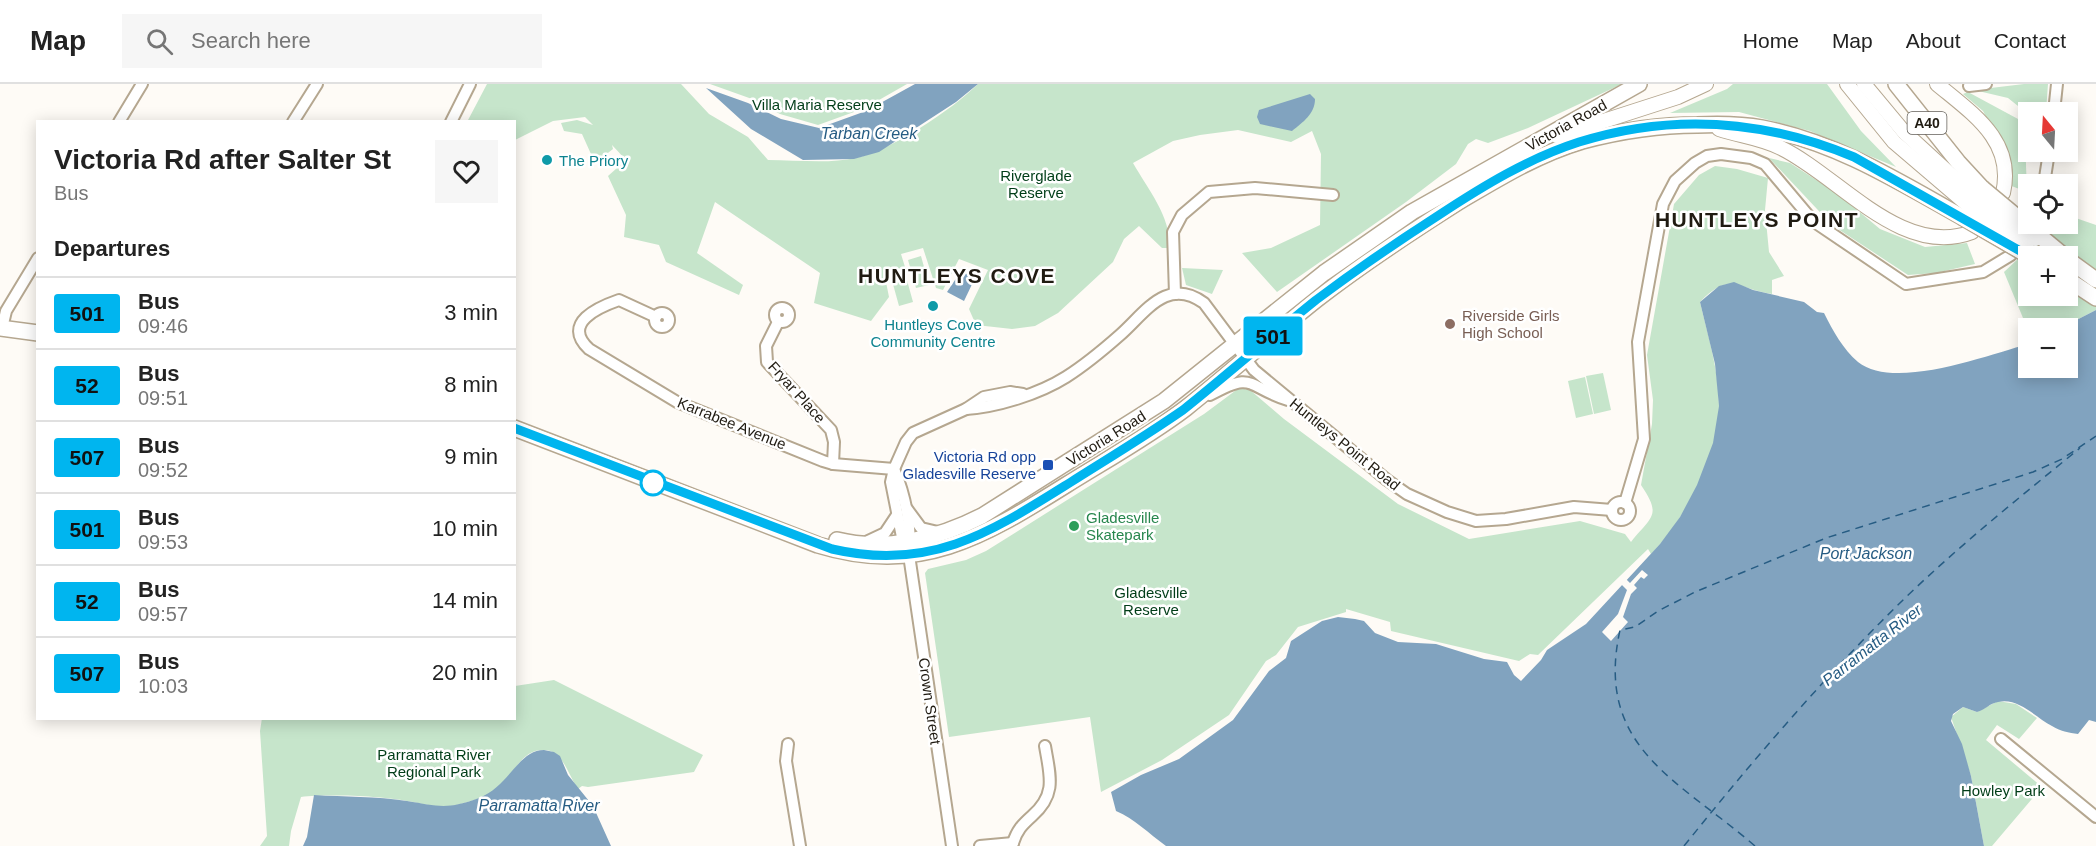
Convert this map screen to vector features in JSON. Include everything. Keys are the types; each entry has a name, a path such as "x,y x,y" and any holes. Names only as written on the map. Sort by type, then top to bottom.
{"highway":[{"name":"Victoria Road","path":"516,429 818,545 867,556 907,546 957,527 1000,506 1164,401 1368,242 1412,212 1639,84"},
{"name":"Victoria Road","path":"1896,84 1958,162 1972,202 2018,246"},
{"name":"Victoria Road","path":"516,418 820,537 856,544 946,548 983,534 1050,495 1183,410 1314,302 1379,254 1493,181 1534,160 1579,142 1646,128 1709,125 1760,128 1823,144 1972,202 2045,246"},
{"name":"Victoria Road","path":"2078,267 2096,280"},
{"path":"2078,286 2096,298"},
{"path":"1,331 36,333"},
{"path":"1,331 36,341"}],"main road":[{"path":"1503,159 1542,141 1678,97 1706,84"},
{"path":"1847,84 1894,142 1972,202 2024,246"},
{"path":"1864,84 1904,132 1972,202"},
{"path":"1937,84 1977,117 1995,137 2002,149 2005,165 2003,194"},
{"path":"1709,125 1780,147 1821,171 1878,214 1913,233 1932,238 1947,238 1972,232"}],"street":[{"path":"120,120 142,84"},
{"path":"294,120 316,84"},
{"path":"452,120 470,84"},
{"path":"1969,86 1986,84"},
{"path":"2055,102 2058,84"},
{"name":"Huntleys Point Road","path":"1175,294 1198,298 1204,303 1245,359 1396,487 1424,503 1462,517 1476,520 1498,520 1574,507 1612,510 1618,502 1625,503 1644,439 1639,335 1663,204 1676,181 1695,163 1707,156 1721,154 1751,158 1765,164 1813,221 1906,284 1983,272 2011,255"},
{"path":"894,469 900,451 914,433 966,409 1011,401 1023,394 1042,389 1073,372 1123,332 1150,304 1175,294 1173,232 1182,214 1209,192 1256,188 1333,195"},
{"path":"1,331 6,312 36,261"},
{"name":"Karrabee Avenue","path":"656,317 619,300 587,314 581,324 580,334 589,349 677,402 833,464 894,469"},
{"name":"Fryar Place","path":"778,322 766,346 767,362 831,430 834,442 833,464"},
{"path":"1183,410 1242,380 1252,383 1267,394 1294,402"},
{"name":"Crown Street","path":"894,469 891,482 901,509 952,846"},
{"path":"856,544 885,533 901,509 925,531 942,532 957,527"},
{"path":"2001,739 2096,817"},
{"path":"788,744 786,761 800,846"},
{"path":"980,846 1014,844 1020,826 1048,798 1050,786 1044,746"}],"green space":[{"name":"Riverglade Reserve","path":"487,84 681,84 709,114 748,137 768,160 824,161 856,158 886,147 937,117 978,84 1622,84 1528,128 1488,143 1476,139 1468,144 1456,164 1406,202 1277,292 1242,253 1271,248 1320,225 1321,154 1312,131 1291,142 1238,130 1173,141 1133,163 1163,214 1170,248 1162,248 1139,226 1124,239 1113,262 1058,313 1035,326 1012,329 976,325 969,309 988,270 959,259 943,290 936,288 923,248 901,254 905,267 884,272 889,297 871,321 814,303 820,273 715,202 697,253 743,285 739,295 666,262 659,245 624,237 626,215 608,176 626,160 612,145 613,149 595,163 582,134 564,131 561,123 577,120 593,125 585,117 553,121 516,140 516,120 468,120"},
{"name":"Villa Maria Reserve","path":"710,84 907,84 865,108 818,125 780,114 752,99"},
{"path":"1733,84 1827,84 1861,131 1896,167 1810,131 1739,112 1670,113 1727,89"},
{"path":"2024,84 2048,84 2047,102 2018,102 2018,106 2008,98 1974,90"},
{"path":"1968,92 2018,119 2018,162 2026,162 2026,174 2018,174 2018,188 2009,185 2009,160 1983,111 1963,94"},
{"path":"1769,158 1790,163 1838,194 1880,229 1925,247 1967,243 1975,264 1936,273 1908,275 1832,225"},
{"name":"Gladesville Reserve","path":"1715,166 1737,169 1768,178 1765,210 1769,252 1784,276 1772,280 1772,294 1734,284 1719,287 1700,302 1715,367 1719,406 1713,445 1698,486 1676,523 1651,554 1648,549 1538,655 1530,654 1519,661 1391,631 1390,622 1346,609 1346,612 1298,627 1276,655 1266,661 1229,715 1162,760 1101,792 1090,717 949,737 925,573 928,569 966,560 986,551 1204,414 1239,388 1250,390 1284,419 1398,504 1469,539 1580,521 1625,534 1631,542 1649,521 1653,510 1641,485 1652,424 1653,400 1647,355 1674,204 1699,175"},
{"path":"2078,219 2096,225 2096,310 2078,319 2023,318 2018,306 2078,306 2078,246 2032,246 2040,234 2078,234"},
{"path":"921,256 929,285 916,288 908,260"},
{"path":"2018,259 2018,306 2004,272"},
{"path":"1182,268 1223,270 1212,294 1186,285"},
{"path":"905,273 913,302 899,306 891,277"},
{"path":"1603,373 1611,410 1594,414 1586,376"},
{"path":"1585,377 1593,414 1576,418 1568,381"},
{"name":"Parramatta River Regional Park","path":"554,680 703,755 694,772 582,786 578,789 556,754 551,751 536,751 524,758 500,787 479,798 450,806 369,797 301,797 289,846 260,846 267,836 260,731 262,720 516,720 516,686"},
{"name":"Howley Park","path":"1998,701 2016,704 2037,718 2019,739 1997,725 1986,740 2042,787 1992,846 1984,846 1971,776 1951,717 1963,707 1977,712"}],"water":[{"name":"Tarban Creek","path":"915,84 978,84 956,102 879,152 854,159 803,160 751,129 706,88 748,103 781,119 819,128 866,111"},
{"path":"1310,94 1315,99 1313,109 1308,117 1292,131 1260,124 1257,117 1259,110"},
{"path":"961,271 975,278 964,301 947,292"},
{"name":"Port Jackson","path":"1734,282 1753,290 1804,302 1817,312 1824,313 1839,339 1858,362 1874,370 1894,373 1942,368 2018,347 2018,378 2078,378 2078,319 2096,310 2096,722 2089,720 2078,734 2068,732 2055,728 2019,705 2005,701 1977,712 1963,707 1953,714 1951,721 1962,744 1971,776 1984,846 1166,846 1135,822 1116,811 1111,792 1141,775 1179,759 1233,720 1269,671 1286,658 1291,641 1322,621 1338,617 1355,619 1364,621 1375,633 1398,642 1436,644 1484,659 1507,662 1514,675 1521,681 1541,660 1547,650 1586,624 1660,544 1680,517 1697,485 1713,443 1719,406 1715,364 1700,302 1719,286"},
{"name":"Parramatta River","path":"544,750 560,756 568,775 593,806 611,846 303,846 307,837 314,795 384,798 450,806 489,793 527,756"}],"pier":[{"path":"1642,570 1648,575 1644,579 1641,577 1634,585 1637,588 1631,594 1623,617 1628,622 1611,641 1602,632 1618,614 1627,590 1620,583 1625,578 1630,583"}],"ferry route":[{"path":"1755,846 1672,780 1649,758 1631,733 1619,704 1615,670 1620,630 1635,627 1658,611 1695,592 1826,538 2033,472 2062,459 2096,436"},
{"path":"1684,846 1790,719 1875,628 1990,522 2080,448"}],"bus line":[{"name":"501","path":"516,429 656,484 832,549 867,556 920,554 960,544 983,534 1155,430 1234,369 1314,302 1379,254 1493,181 1534,160 1579,142 1610,134 1677,125 1727,124 1792,135 1823,144 1854,157 2018,250"}],"place":[{"name":"The Priory","path":"547,160"},
{"name":"Huntleys Cove Community Centre","path":"933,306"},
{"name":"Riverside Girls High School","path":"1450,324"},
{"name":"Victoria Rd opp Gladesville Reserve","path":"1048,465"},
{"name":"Gladesville Skatepark","path":"1074,526"}],"district":[{"name":"HUNTLEYS POINT","path":"1757,219"},
{"name":"HUNTLEYS COVE","path":"957,275"}]}
